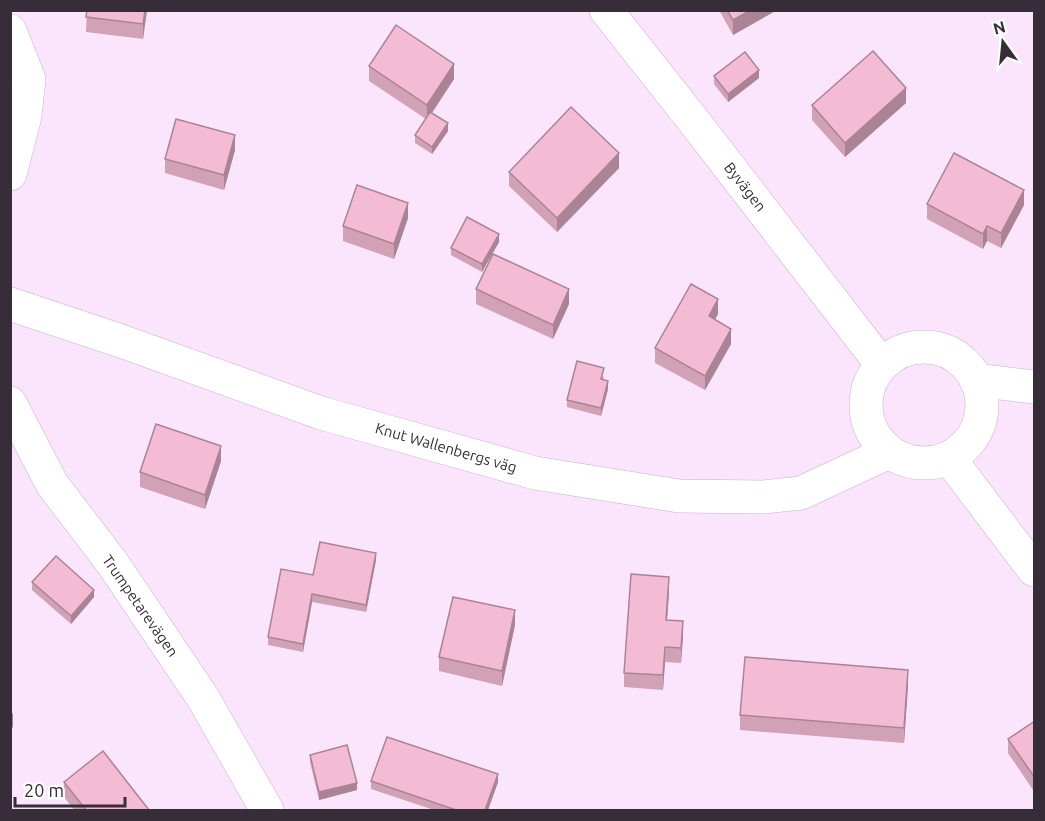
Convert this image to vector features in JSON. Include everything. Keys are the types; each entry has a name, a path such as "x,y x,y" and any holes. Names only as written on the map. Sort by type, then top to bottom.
{"street":[{"name":"Byvägen","path":"606,10 882,365"},
{"path":"10,31 29,79 25,116 10,174"},
{"name":"Knut Wallenbergs väg","path":"10,304 321,413 535,473 679,496 763,497 801,493 890,452"},
{"path":"917,348 937,349 956,356 965,363 976,380 982,399 981,417 973,436 959,452 949,458 922,463 908,461 890,452 876,437 866,408 869,388 882,365 897,354 917,348"},
{"path":"976,380 1035,387"},
{"name":"Trumpetarevägen","path":"10,403 52,484 113,564 203,698 267,810"},
{"path":"949,458 1035,570"}],"building":[{"path":"87,10 145,10 143,24 86,17"},
{"path":"727,10 751,10 733,20"},
{"path":"396,25 454,64 427,105 369,66"},
{"path":"873,51 906,88 845,143 812,105"},
{"path":"745,52 759,70 728,94 714,76"},
{"path":"571,107 619,153 557,218 509,172"},
{"path":"430,112 448,123 432,147 415,135"},
{"path":"176,119 235,135 224,175 165,159"},
{"path":"954,153 1024,190 1001,233 987,226 983,234 927,204"},
{"path":"357,185 408,203 394,244 343,226"},
{"path":"467,217 499,234 482,264 451,248"},
{"path":"493,254 569,289 553,325 476,289"},
{"path":"691,284 718,299 709,316 731,329 705,376 655,348"},
{"path":"577,361 604,368 601,379 608,381 601,408 567,400"},
{"path":"156,424 221,446 205,495 140,472"},
{"path":"320,542 376,553 366,605 312,594 303,644 268,637 281,569 313,575"},
{"path":"56,556 94,590 71,616 32,582"},
{"path":"631,574 669,577 666,620 683,621 681,648 665,647 663,675 624,673"},
{"path":"453,597 515,610 502,671 439,657"},
{"path":"745,657 908,670 904,728 740,715"},
{"path":"1035,721 1035,778 1008,739"},
{"path":"387,737 498,774 485,810 456,810 371,781"},
{"path":"347,745 357,783 319,792 310,755"},
{"path":"103,751 149,810 86,810 64,782"}]}
